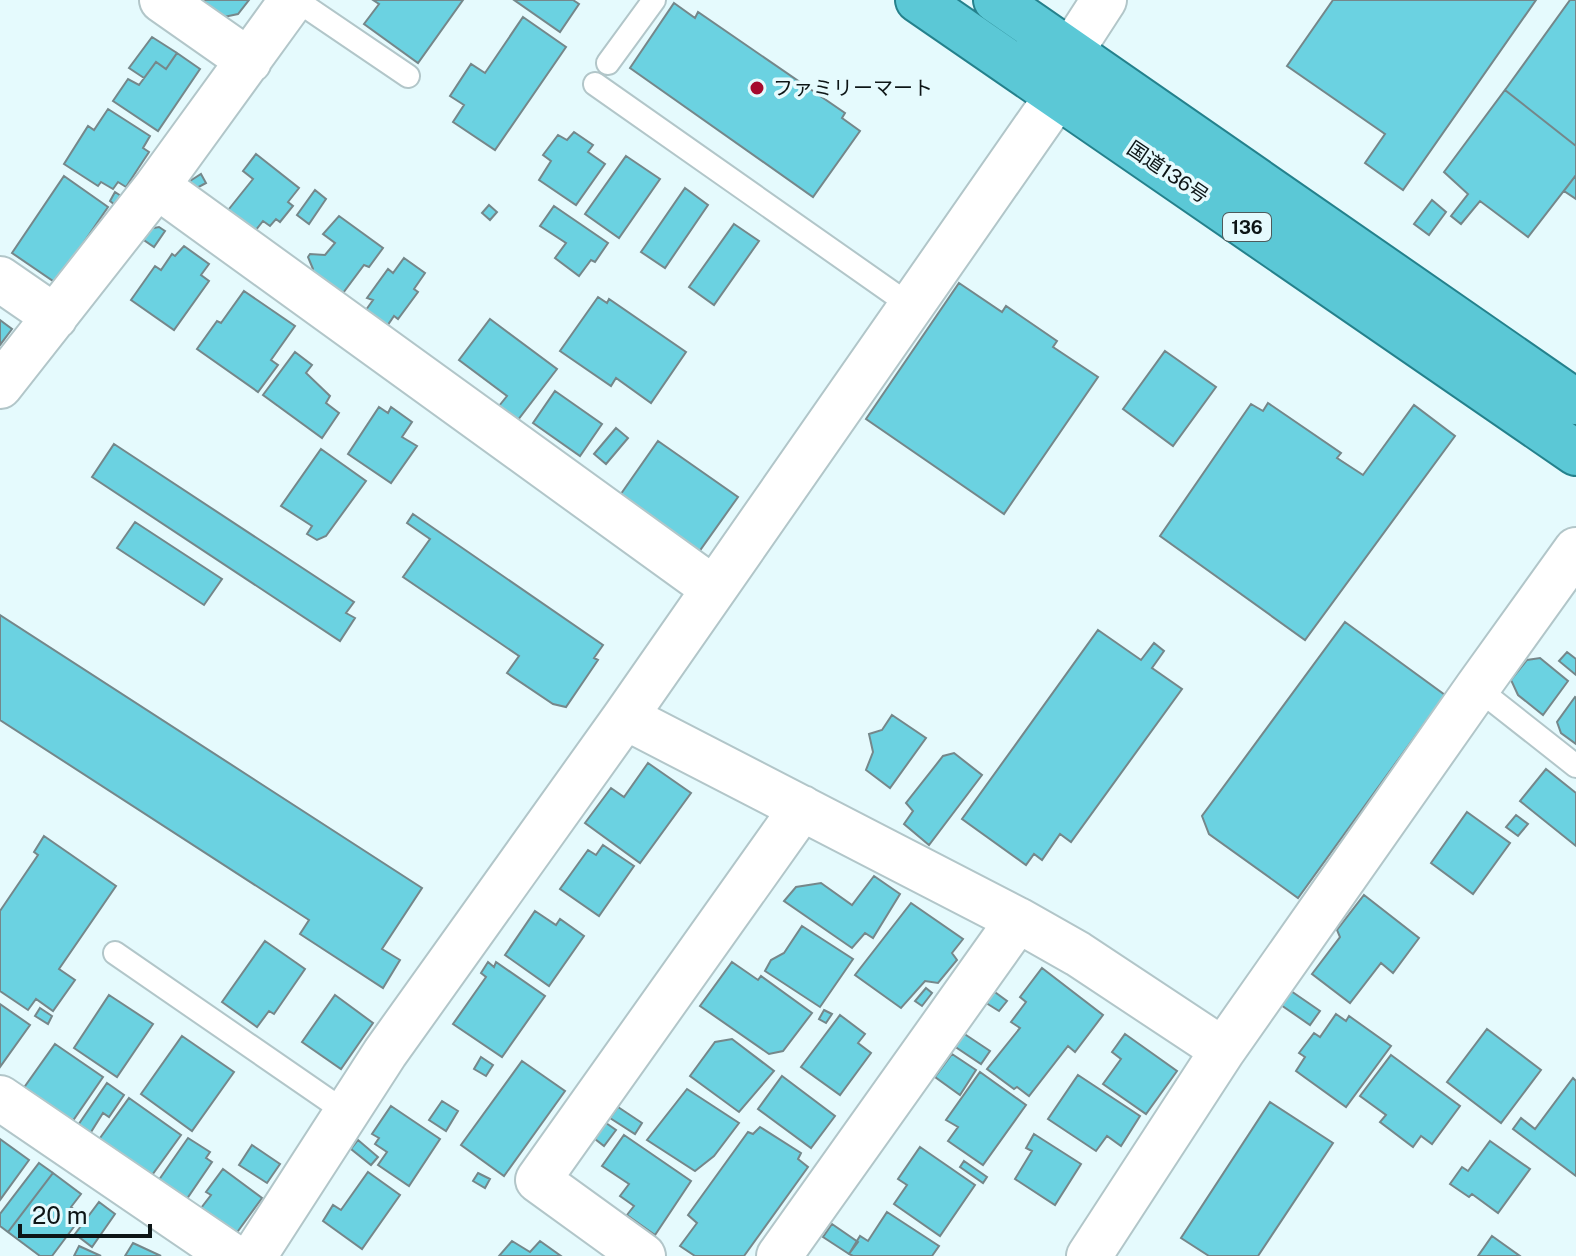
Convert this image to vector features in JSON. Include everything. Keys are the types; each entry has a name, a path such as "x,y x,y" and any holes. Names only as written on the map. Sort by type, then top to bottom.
{"highway":[{"name":"国道136号","path":"918,0 1576,453"},
{"name":"136","path":"996,0 1576,402"}],"street":[{"path":"0,386 157,186 294,0"},
{"path":"254,1256 385,1053 625,717 1057,97 1104,0"},
{"path":"165,1 249,61"},
{"path":"157,186 714,589"},
{"path":"0,279 55,317"},
{"path":"1089,1256 1223,1050 1576,550"},
{"path":"625,717 1018,920 1078,954 1223,1050"},
{"path":"643,1256 538,1180 802,808"},
{"path":"779,1256 1018,920"},
{"path":"0,1098 232,1256"}],"lane":[{"path":"294,0 408,76"},
{"path":"608,63 654,0"},
{"path":"595,84 911,306"},
{"path":"1477,688 1576,766"},
{"path":"115,953 347,1113"}],"building":[{"path":"202,0 249,0 238,14 224,17"},
{"path":"373,0 463,0 418,63 364,24 379,4"},
{"path":"514,0 573,0 579,4 560,32"},
{"path":"1333,0 1536,0 1403,190 1365,163 1385,134 1287,66"},
{"path":"1570,0 1576,0 1576,146 1505,90"},
{"path":"674,3 695,18 698,12 845,113 842,118 860,131 813,197 630,68"},
{"path":"523,17 566,47 495,150 453,122 464,105 450,96 471,64 485,73"},
{"path":"152,37 177,53 166,69 156,62 144,78 129,68"},
{"path":"177,53 200,69 158,131 113,101 128,79 139,85 156,62 166,69"},
{"path":"1505,90 1576,146 1576,175 1528,237 1480,201 1461,224 1451,216 1468,194 1444,172"},
{"path":"108,109 150,136 143,148 149,152 126,187 118,182 113,189 101,182 98,186 64,164 88,126 94,130"},
{"path":"574,132 593,145 588,152 605,164 576,205 539,180 551,161 543,155 558,135 567,140"},
{"path":"256,154 299,188 288,202 293,206 280,222 276,219 270,226 263,221 252,235 225,214 253,179 243,171"},
{"path":"626,156 660,179 619,238 585,214"},
{"path":"201,174 206,183 195,189 190,181"},
{"path":"1576,175 1576,199 1564,191"},
{"path":"64,176 108,207 56,283 12,253"},
{"path":"685,188 708,205 665,268 641,252"},
{"path":"315,190 326,199 309,224 297,215"},
{"path":"115,192 121,196 115,205 110,201"},
{"path":"1432,200 1446,212 1429,235 1414,224"},
{"path":"489,205 497,212 490,220 482,213"},
{"path":"554,206 608,243 595,262 591,260 579,276 555,258 566,243 540,226"},
{"path":"339,216 383,248 369,267 364,265 340,297 309,275 313,269 308,257 310,254 325,255 335,243 323,234"},
{"path":"734,224 759,241 714,305 689,287"},
{"path":"159,227 165,231 154,247 138,236 143,230"},
{"path":"184,246 209,264 201,275 209,281 174,330 131,300 155,266 161,270 172,254 175,256"},
{"path":"404,258 425,273 414,289 418,292 398,319 394,316 383,332 361,317 373,300 367,298 388,269 393,273"},
{"path":"959,283 1002,312 1006,306 1057,341 1053,347 1098,377 1004,514 866,419"},
{"path":"244,291 295,326 271,360 278,365 258,392 197,349"},
{"path":"598,297 607,303 609,299 686,352 651,403 616,378 611,386 560,351"},
{"path":"490,319 557,369 514,425 495,411 507,396 459,360"},
{"path":"0,320 12,329 0,345"},
{"path":"1165,351 1216,387 1173,446 1123,409"},
{"path":"295,352 312,365 306,373 330,396 326,403 339,413 322,438 263,395"},
{"path":"555,391 602,424 580,456 533,423"},
{"path":"1268,403 1341,453 1337,458 1363,475 1414,405 1455,436 1305,640 1160,536 1251,404 1263,411"},
{"path":"379,407 388,413 391,407 412,422 402,437 417,446 391,483 348,454"},
{"path":"616,428 628,438 606,464 594,454"},
{"path":"658,441 738,497 696,556 616,501"},
{"path":"114,444 354,602 346,613 355,618 340,641 92,477"},
{"path":"321,449 366,481 326,536 317,540 307,534 312,526 281,506"},
{"path":"413,514 603,645 594,658 598,660 566,707 553,704 507,673 519,656 403,577 430,539 407,523"},
{"path":"135,522 222,579 204,605 117,548"},
{"path":"0,615 422,888 382,949 400,960 383,988 300,934 309,920 0,720"},
{"path":"1345,622 1445,695 1298,898 1209,834 1202,816"},
{"path":"1098,630 1141,660 1154,643 1164,651 1152,668 1182,689 1071,842 1060,834 1042,860 1034,854 1026,865 962,819"},
{"path":"1567,652 1576,659 1576,675 1559,661"},
{"path":"1540,658 1568,681 1543,715 1518,695 1511,680 1527,660"},
{"path":"1575,697 1576,744 1561,733 1557,722"},
{"path":"892,715 926,738 890,788 866,770 873,752 869,734 882,730"},
{"path":"954,753 982,775 929,845 904,824 913,811 906,803 943,756"},
{"path":"648,763 691,793 640,863 585,823 611,788 624,797"},
{"path":"1546,769 1576,793 1576,846 1520,801"},
{"path":"1467,812 1510,843 1473,894 1431,863"},
{"path":"1516,815 1528,824 1518,836 1506,827"},
{"path":"44,836 116,886 59,969 75,980 53,1011 36,999 28,1010 0,991 0,911 38,855 34,852"},
{"path":"603,845 634,866 599,916 560,889 588,850 596,855"},
{"path":"874,876 900,894 873,938 865,933 852,948 784,901 796,887 821,883 852,905"},
{"path":"1364,895 1419,938 1393,973 1381,963 1350,1003 1312,974 1340,937 1337,930"},
{"path":"911,903 963,939 952,953 957,960 938,983 925,981 901,1008 855,975"},
{"path":"535,911 556,925 560,919 584,936 549,986 505,955"},
{"path":"802,926 853,959 820,1007 765,971 771,960 784,953"},
{"path":"265,941 305,969 274,1014 269,1011 257,1027 222,1002"},
{"path":"488,962 494,967 496,962 545,996 502,1057 453,1024 486,977 481,973"},
{"path":"732,962 758,980 761,976 812,1013 783,1051 769,1054 700,1006"},
{"path":"1042,968 1103,1015 1075,1052 1068,1046 1029,1096 987,1069 1020,1028 1011,1022 1026,1002 1020,997"},
{"path":"926,988 932,993 922,1006 915,1001"},
{"path":"992,990 1007,1001 999,1011 983,1001"},
{"path":"1291,991 1320,1011 1310,1025 1281,1005"},
{"path":"109,995 153,1024 117,1077 74,1048"},
{"path":"335,995 373,1023 341,1069 302,1042"},
{"path":"0,1004 30,1025 0,1067"},
{"path":"40,1008 52,1016 48,1024 35,1016"},
{"path":"824,1010 832,1014 826,1023 819,1019"},
{"path":"1336,1014 1346,1021 1349,1016 1391,1046 1346,1107 1296,1071 1305,1057 1299,1053 1314,1033 1320,1037"},
{"path":"840,1015 865,1034 858,1043 871,1053 840,1095 801,1067"},
{"path":"1487,1029 1541,1070 1501,1123 1447,1082"},
{"path":"963,1033 990,1051 981,1064 954,1046"},
{"path":"1125,1034 1177,1071 1146,1114 1103,1084 1121,1059 1112,1052"},
{"path":"182,1036 234,1072 192,1131 141,1094"},
{"path":"732,1039 774,1071 739,1112 690,1076 715,1042"},
{"path":"55,1044 103,1077 72,1122 23,1089"},
{"path":"952,1054 976,1070 960,1095 935,1077"},
{"path":"1391,1055 1460,1106 1432,1144 1421,1136 1413,1147 1380,1122 1386,1115 1360,1096"},
{"path":"481,1057 493,1065 486,1076 474,1069"},
{"path":"522,1061 565,1091 504,1176 461,1145"},
{"path":"980,1072 1026,1105 983,1165 948,1141 958,1127 946,1120"},
{"path":"1078,1075 1140,1116 1121,1146 1107,1136 1096,1151 1048,1119"},
{"path":"782,1076 835,1116 811,1148 758,1109"},
{"path":"1573,1078 1576,1081 1576,1176 1513,1129 1521,1118 1535,1129"},
{"path":"107,1083 124,1095 109,1117 103,1113 86,1140 74,1131"},
{"path":"687,1089 739,1123 714,1156 695,1171 647,1140"},
{"path":"129,1098 181,1135 147,1182 95,1145"},
{"path":"442,1101 458,1111 446,1131 429,1120"},
{"path":"1270,1102 1333,1143 1258,1256 1209,1256 1181,1238"},
{"path":"391,1106 440,1139 409,1186 378,1165 387,1152 375,1144 379,1138 372,1134"},
{"path":"618,1107 642,1123 635,1134 610,1118"},
{"path":"606,1123 616,1130 604,1146 595,1139"},
{"path":"760,1127 801,1153 798,1159 808,1167 744,1256 695,1256 680,1246 697,1223 688,1215 748,1132 753,1134"},
{"path":"1034,1134 1081,1164 1055,1205 1015,1179 1032,1151 1026,1148"},
{"path":"624,1135 691,1181 655,1235 627,1215 634,1206 620,1196 629,1184 602,1166"},
{"path":"188,1138 210,1152 206,1158 212,1162 182,1206 154,1187"},
{"path":"0,1139 29,1160 0,1200"},
{"path":"358,1140 378,1157 371,1165 351,1149"},
{"path":"1490,1141 1530,1169 1498,1213 1472,1194 1469,1197 1450,1184 1462,1167 1468,1171"},
{"path":"252,1145 280,1164 267,1183 239,1165"},
{"path":"920,1147 975,1185 940,1236 894,1204 907,1185 898,1179"},
{"path":"964,1161 987,1177 983,1183 960,1167"},
{"path":"39,1163 53,1173 8,1232 0,1226 0,1214"},
{"path":"223,1169 262,1198 233,1238 195,1216 211,1195 206,1192"},
{"path":"368,1172 400,1195 362,1249 323,1221 333,1205 341,1210"},
{"path":"53,1173 81,1194 71,1207 82,1216 52,1256 40,1256 8,1232"},
{"path":"478,1173 490,1179 485,1188 473,1181"},
{"path":"99,1202 115,1214 92,1247 75,1234"},
{"path":"887,1212 939,1246 932,1256 849,1254 860,1236 868,1241"},
{"path":"832,1224 858,1242 849,1254 823,1237"},
{"path":"1492,1236 1520,1256 1478,1256"},
{"path":"512,1241 530,1252 540,1241 561,1256 499,1256"},
{"path":"133,1243 161,1256 125,1256"},
{"path":"79,1246 101,1256 74,1256"}],"place":[{"name":"ファミリーマート","path":"757,88"}]}
